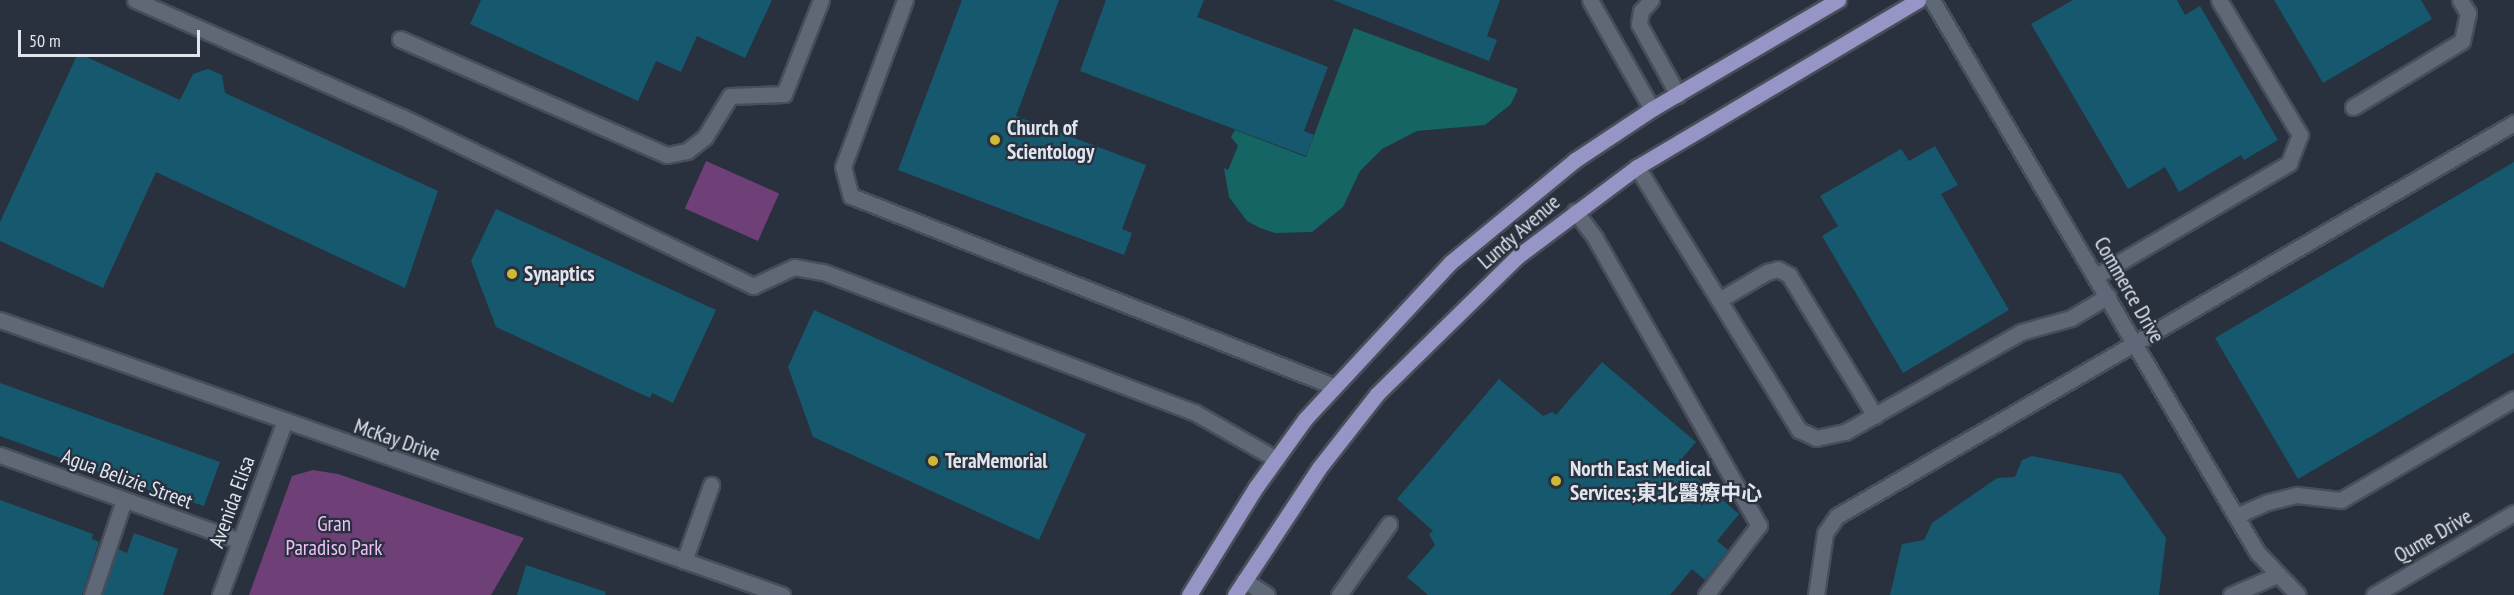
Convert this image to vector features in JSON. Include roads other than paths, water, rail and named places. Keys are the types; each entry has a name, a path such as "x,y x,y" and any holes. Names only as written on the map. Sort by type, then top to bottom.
{"main road":[{"name":"Lundy Avenue","path":"1189,595 1276,459 1333,386 1450,262 1575,160 1652,109 1838,0"},
{"name":"Lundy Avenue","path":"1235,595 1319,468 1377,394 1518,256 1575,211 1637,167 1918,0"}],"street":[{"path":"135,0 402,117 753,286 794,267 823,272 1194,412 1276,459"},
{"path":"400,39 668,155 687,152 705,137 730,96 784,94 821,0"},
{"path":"905,0 843,167 851,196 1333,386"},
{"path":"1590,0 1652,109"},
{"path":"1651,0 1641,11 1639,24 1678,95"},
{"name":"Commerce Drive","path":"1932,0 2257,552 2293,594"},
{"path":"2096,276 2289,163 2300,135 2219,0"},
{"path":"2353,107 2462,41 2468,13 2460,0"},
{"path":"1816,595 1825,533 1837,516 2514,123"},
{"path":"1637,167 1799,430 1816,438 1834,436 1875,416 2021,332 2071,318 2108,296"},
{"path":"1575,211 1595,238 1759,525 1706,595"},
{"path":"1719,300 1767,272 1778,269 1789,275 1875,416"},
{"name":"McKay Drive","path":"0,320 284,423 782,595"},
{"path":"2236,516 2268,502 2297,495 2342,500 2514,399"},
{"name":"Avenida Elisa","path":"220,595 284,423"},
{"name":"Agua Belizie Street","path":"0,455 240,542"},
{"path":"684,561 711,484"},
{"path":"92,595 124,500"},
{"name":"Qume Drive","path":"2374,595 2514,513"},
{"path":"1339,595 1389,524"},
{"path":"2231,595 2277,575"},
{"path":"1244,580 1267,595"}],"place":[{"name":"Church of Scientology","path":"995,140"},
{"name":"Synaptics","path":"512,274"},
{"name":"TeraMemorial","path":"933,461"},
{"name":"North East Medical Services;東北醫療中心","path":"1556,481"}],"park label":[{"name":"Gran Paradiso Park","path":"334,536"}]}
